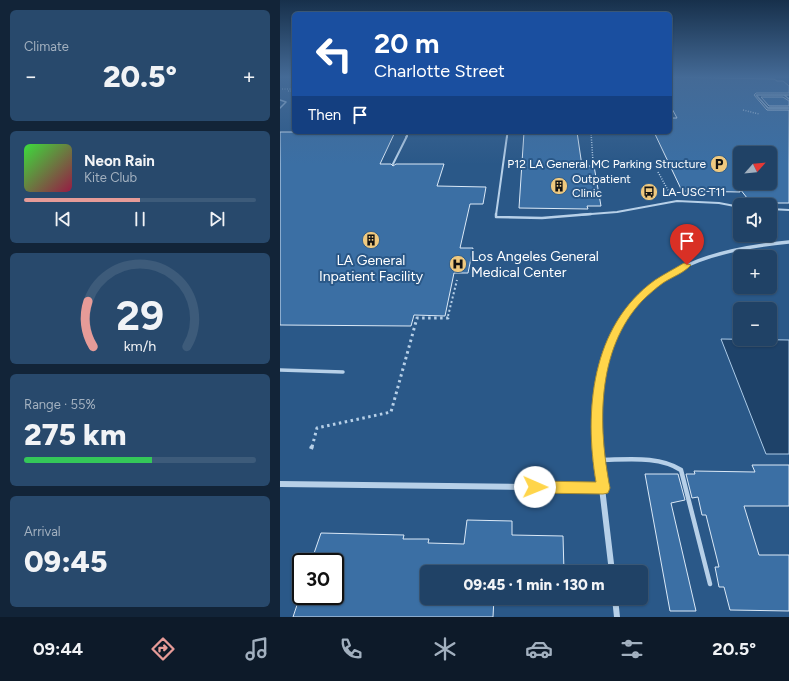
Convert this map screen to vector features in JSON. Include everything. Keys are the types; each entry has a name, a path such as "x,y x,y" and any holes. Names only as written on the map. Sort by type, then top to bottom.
{"street":[{"path":"611,565 603,488 598,460 597,406 602,372 609,346 621,321 639,300 658,282 697,260 742,247 789,242"},
{"path":"280,484 603,488"},
{"path":"616,605 617,617"}],"lane":[{"path":"766,106 768,108 789,108"},
{"path":"392,164 408,134"},
{"path":"508,134 496,217 542,218 595,214 646,208 677,201 719,203 733,206"},
{"path":"777,209 789,210"},
{"path":"280,370 343,372"},
{"path":"598,460 659,461 676,464 681,470 710,584"}],"path":[{"path":"591,134 593,162 591,166"},
{"path":"311,449 317,428 391,412 417,318 448,318 457,280"}],"water":[{"path":"721,339 733,339 733,346 777,346 777,340 789,340 789,454 766,454"}],"building":[{"path":"672,106 763,106 767,110 789,110 789,203 777,203 777,198 747,198 741,190 777,190 777,146 733,146 733,190 740,190 740,192 682,191 655,134 672,134 672,118 677,118"},
{"name":"LA General Inpatient Facility","path":"280,132 292,132 292,134 394,134 380,164 391,164 393,166 396,164 444,164 437,186 486,187 483,204 470,204 460,248 473,248 468,273 454,273 445,316 414,315 411,326 280,325"},
{"name":"Outpatient Clinic","path":"524,134 577,134 582,166 594,166 601,206 587,206 588,209 519,208"},
{"path":"752,465 789,465 789,506 744,506 759,555 789,555 789,611 730,610 724,587 719,587 715,567 719,567 706,515 702,515 698,497 692,498 686,474 695,474 694,471 755,472"},
{"path":"645,474 678,474 685,500 671,503 696,611 670,611"},
{"path":"467,520 512,521 512,535 563,536 564,565 420,565 420,605 494,605 493,617 293,617 297,605 344,605 344,553 314,553 321,533 404,535 403,539 429,539 428,543 464,544"}],"place":[{"name":"P12 LA General MC Parking Structure","path":"719,164"},
{"name":"Outpatient Clinic","path":"559,186"},
{"name":"LA-USC T11","path":"649,192"},
{"name":"LA General Inpatient Facility","path":"371,240"},
{"name":"Los Angeles General Medical Center","path":"458,264"}],"route":[{"path":"535,487 603,488 598,460 597,406 602,372 609,346 621,321 639,300 658,282 687,265"}]}
